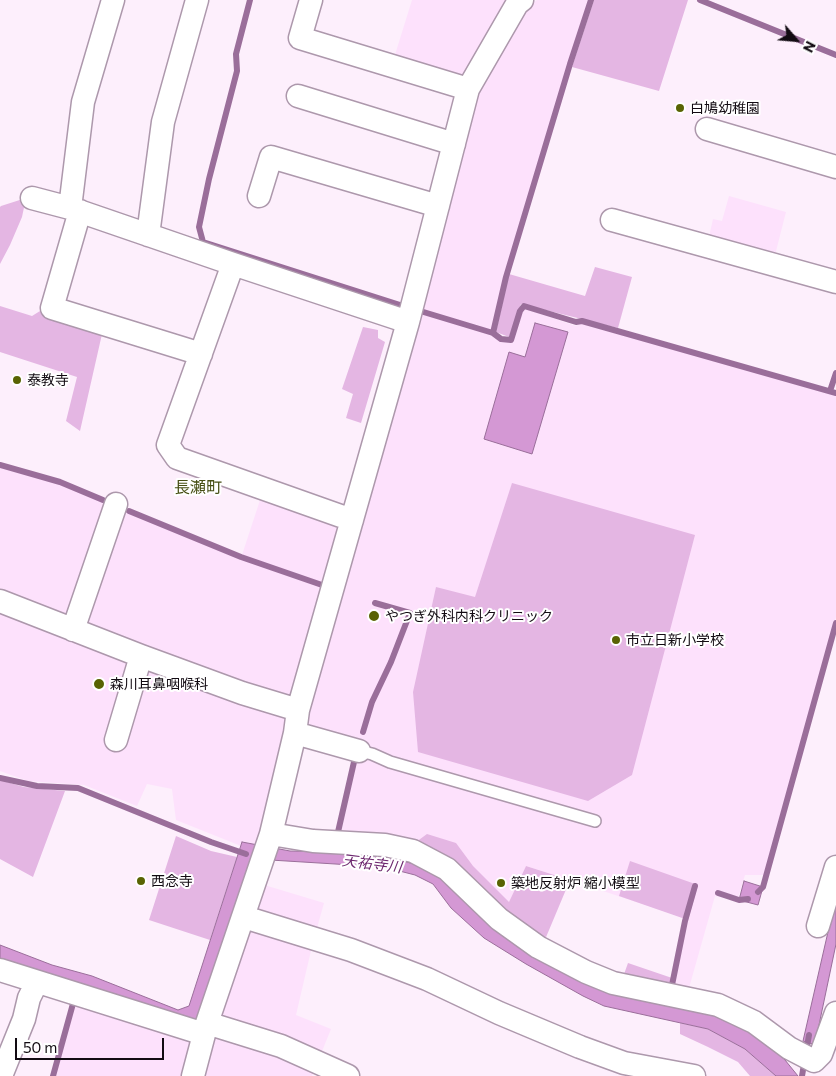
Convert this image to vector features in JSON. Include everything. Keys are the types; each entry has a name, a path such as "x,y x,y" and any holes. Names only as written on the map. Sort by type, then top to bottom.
{"street":[{"path":"113,0 83,102 75,209 52,308 201,354"},
{"path":"148,235 163,122 197,0"},
{"path":"310,0 300,38 468,89"},
{"path":"193,1076 206,1029 267,847 295,733 298,710 410,312 468,89 514,1"},
{"path":"298,96 454,144"},
{"path":"707,128 836,167"},
{"path":"259,196 271,157 438,206"},
{"path":"32,198 75,209 233,264 410,312"},
{"path":"612,220 836,282"},
{"path":"233,264 168,444 177,458 352,520"},
{"path":"73,630 116,504"},
{"path":"0,601 140,656 242,693 298,710"},
{"path":"116,740 140,656"},
{"path":"295,733 359,750"},
{"path":"267,847 313,841 385,845 413,850 447,869 506,925 538,947 578,968 613,983 718,1005 754,1022 789,1048 814,1061 822,1054 836,1013"},
{"path":"818,926 831,905 836,867"},
{"path":"244,917 351,950 427,979 499,1013 624,1063 694,1076"},
{"path":"0,970 206,1029 280,1046 348,1076"},
{"path":"2,1076 24,1018 29,998 37,982"}],"lane":[{"path":"359,750 390,762 595,821"}],"shaded area":[{"path":"412,0 513,0 465,80 394,58"},
{"name":"市立日新小学校","path":"537,0 594,0 509,274 496,332 501,341 512,342 521,313 526,309 576,326 581,323 617,332 832,394 836,391 836,617 764,875 745,875 737,901 715,896 689,988 674,984 687,919 526,866 504,913 452,864 340,837 358,757 303,728 477,92 524,10"},
{"path":"594,0 688,0 659,91 572,67"},
{"path":"729,196 786,212 774,259 708,241 713,219 722,221"},
{"path":"26,198 22,217 0,264 0,207"},
{"path":"595,267 632,277 618,328 521,304 509,337 496,332 509,274 585,296"},
{"path":"0,306 32,316 40,311 102,334 80,431 66,421 77,377 0,352"},
{"path":"363,327 378,330 378,338 385,342 361,423 346,418 353,394 342,389"},
{"path":"0,466 56,481 241,558 262,494 344,524 292,703 0,595"},
{"path":"512,483 695,535 632,775 588,801 418,752 413,692 436,587 475,597"},
{"path":"0,608 282,714 290,732 261,846 242,842 241,846 176,820 172,789 147,784 137,806 84,785 28,781 0,771"},
{"path":"0,780 24,787 65,791 33,877 0,859"},
{"path":"427,834 456,843 473,866 509,902 526,866 570,880 544,942 412,845"},
{"path":"176,836 211,851 237,857 210,940 149,920"},
{"path":"630,861 698,885 688,920 619,896"},
{"path":"261,884 324,903 315,935 251,916"},
{"path":"249,922 313,942 296,1015 331,1029 312,1076 200,1076"},
{"path":"628,963 675,979 673,990 623,977"},
{"path":"75,1000 186,1033 197,1048 189,1076 55,1076"},
{"path":"680,1023 708,1029 745,1049 776,1076 750,1076 738,1062 680,1034"}],"water":[{"path":"535,323 568,332 532,454 484,439 509,352 525,357"},
{"path":"242,842 290,851 384,856 414,864 439,877 492,928 533,955 584,983 609,992 701,1008 753,1031 785,1060 798,1076 776,1076 745,1049 708,1029 604,1006 583,996 484,938 451,908 433,884 415,875 384,867 254,859 198,1018 184,1023 0,962 0,945 52,965 92,976 178,1010 189,1006"},
{"path":"744,881 763,887 758,905 739,900"},
{"path":"836,897 836,944 815,1044 808,1043 803,1041"}],"waterway":[{"path":"250,0 236,54 237,71 209,179 199,227 203,242 493,333 501,339 511,340 520,311 524,306 836,393"},
{"path":"493,333 506,277 591,0"},
{"path":"700,0 836,55"},
{"path":"830,391 836,373"},
{"path":"0,465 60,482 103,500"},
{"path":"129,511 241,557 322,585"},
{"path":"363,732 372,702 391,662 410,613 375,603"},
{"path":"758,892 763,887 836,623"},
{"path":"338,832 354,762"},
{"name":"天祐寺川","path":"0,778 37,786 78,788 211,842 246,854"},
{"path":"672,985 685,921 695,886"},
{"path":"718,893 739,900 748,899"},
{"path":"53,1076 74,1000"},
{"path":"802,1076 809,1035"}],"place":[{"name":"白鳩幼稚園","path":"680,108"},
{"name":"泰教寺","path":"17,380"},
{"name":"やつぎ外科内科クリニック","path":"374,616"},
{"name":"市立日新小学校","path":"616,640"},
{"name":"森川耳鼻咽喉科","path":"99,684"},
{"name":"西念寺","path":"141,881"},
{"name":"築地反射炉 縮小模型","path":"501,883"}],"district":[{"name":"長瀬町","path":"198,488"}]}
